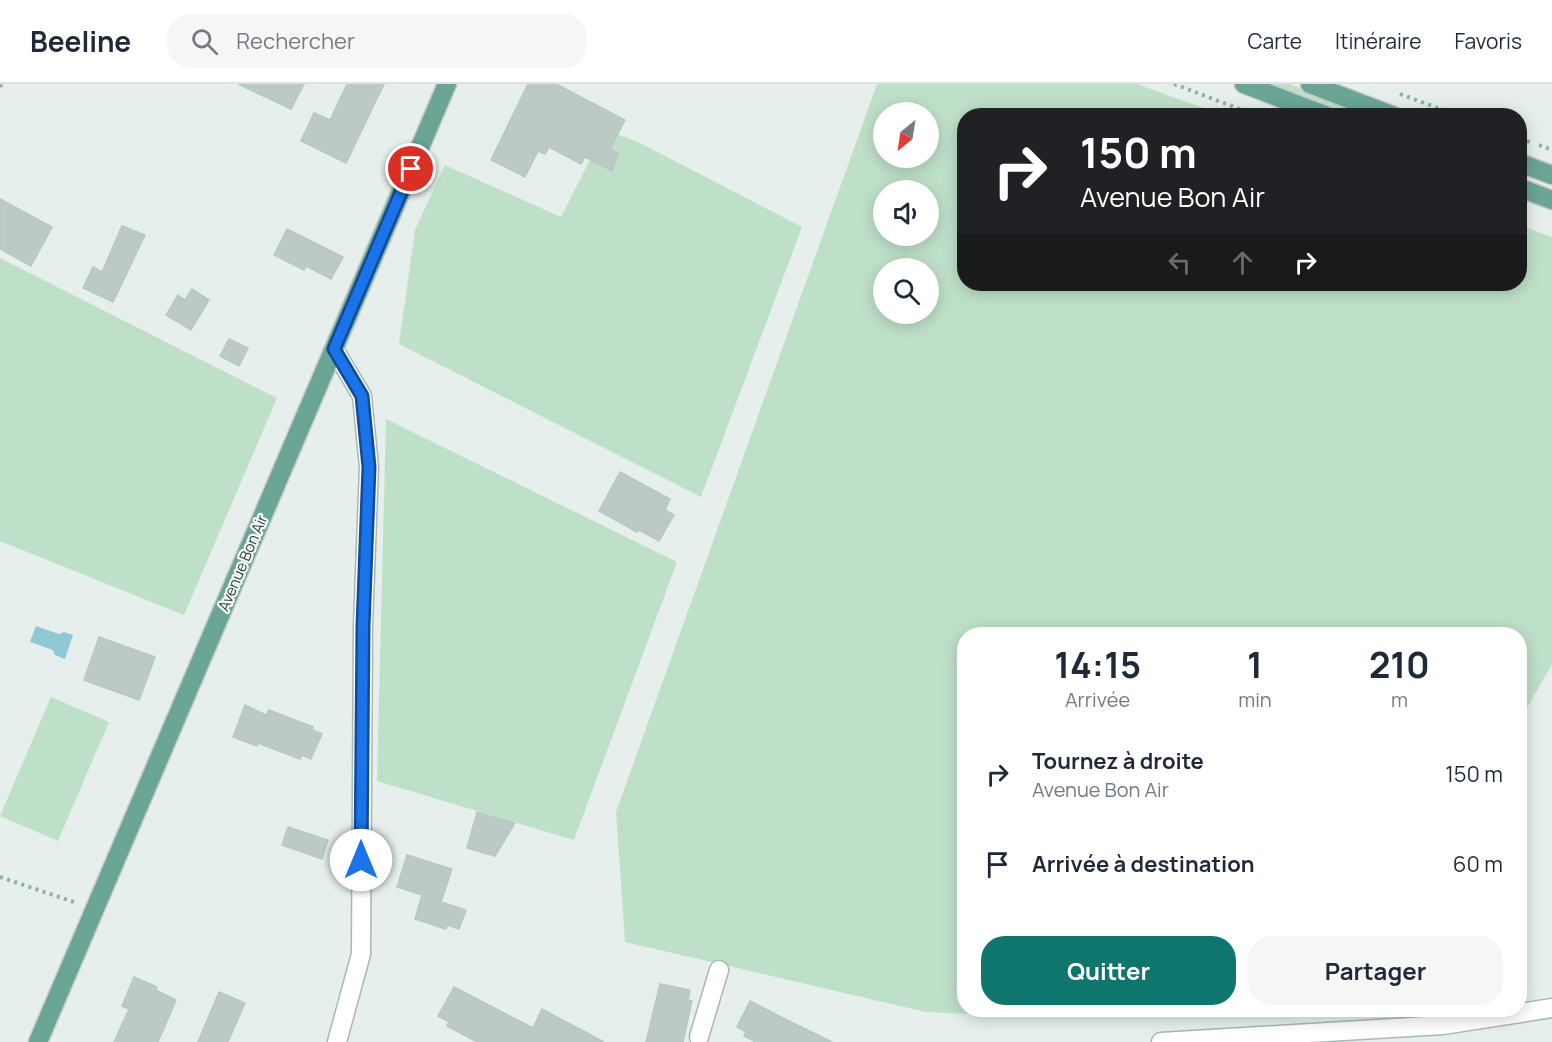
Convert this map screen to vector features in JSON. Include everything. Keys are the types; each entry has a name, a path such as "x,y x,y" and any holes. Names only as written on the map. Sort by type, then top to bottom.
{"main road":[{"name":"Avenue Bon Air","path":"38,1042 447,84"},
{"path":"1244,84 1307,108"},
{"path":"1310,84 1373,108"},
{"path":"1527,166 1552,175"},
{"path":"1527,191 1552,200"}],"street":[{"path":"334,349 362,396 369,467 363,626 361,954 337,1042"},
{"path":"701,1040 719,970"},
{"path":"1527,1012 1552,1008"},
{"path":"1161,1042 1443,1025 1494,1017"}],"path":[{"path":"1174,84 1237,108"},
{"path":"1395,92 1438,108"},
{"path":"0,878 95,909"}],"green space":[{"path":"877,84 1137,84 1204,108 957,108 957,291 1527,291 1527,228 1552,237 1552,664 1527,708 1527,627 957,627 957,1014 926,1012 625,942 616,812"},
{"path":"1266,84 1289,84 1355,108 1333,108"},
{"path":"605,130 636,141 802,227 701,497 399,344 415,230 445,165 561,217"},
{"path":"0,258 277,398 184,615 0,541"},
{"path":"386,419 677,562 574,840 377,781"},
{"path":"51,697 109,722 58,841 0,816"}],"water":[{"path":"36,626 59,634 64,632 73,635 65,659 55,655 53,650 30,642"}],"building":[{"path":"238,84 304,84 291,109"},
{"path":"347,84 384,84 346,163 301,141 314,113 330,120"},
{"path":"528,84 556,84 625,120 610,149 618,153 612,171 585,157 581,164 549,147 545,154 538,151 525,177 491,160"},
{"path":"0,199 52,227 31,266 0,249"},
{"path":"122,226 145,235 113,302 83,288 93,267 102,272"},
{"path":"287,229 343,257 331,279 306,266 304,270 274,255"},
{"path":"192,289 209,300 191,330 166,315 178,295 185,300"},
{"path":"229,339 248,348 239,366 220,356"},
{"path":"620,472 670,499 665,510 674,515 659,541 599,511"},
{"path":"99,637 155,657 139,700 84,680"},
{"path":"245,705 266,715 269,710 313,727 312,730 322,734 311,759 302,755 300,759 258,743 257,746 233,737"},
{"path":"477,812 515,823 495,856 467,848"},
{"path":"288,827 328,840 322,859 282,845"},
{"path":"407,855 452,869 441,902 466,910 459,929 447,925 446,929 415,919 422,895 397,887"},
{"path":"134,977 157,987 156,990 176,1000 158,1042 114,1042 129,1009 122,1006"},
{"path":"660,984 690,990 688,1000 692,1001 683,1042 646,1042"},
{"path":"454,987 533,1028 542,1009 604,1042 477,1042 447,1026 449,1022 438,1016"},
{"path":"219,992 245,1003 228,1042 198,1042"},
{"path":"750,1001 832,1042 756,1042 744,1036 746,1032 737,1027"}],"route":[{"path":"361,860 363,626 369,467 362,396 334,349 411,169"}]}
